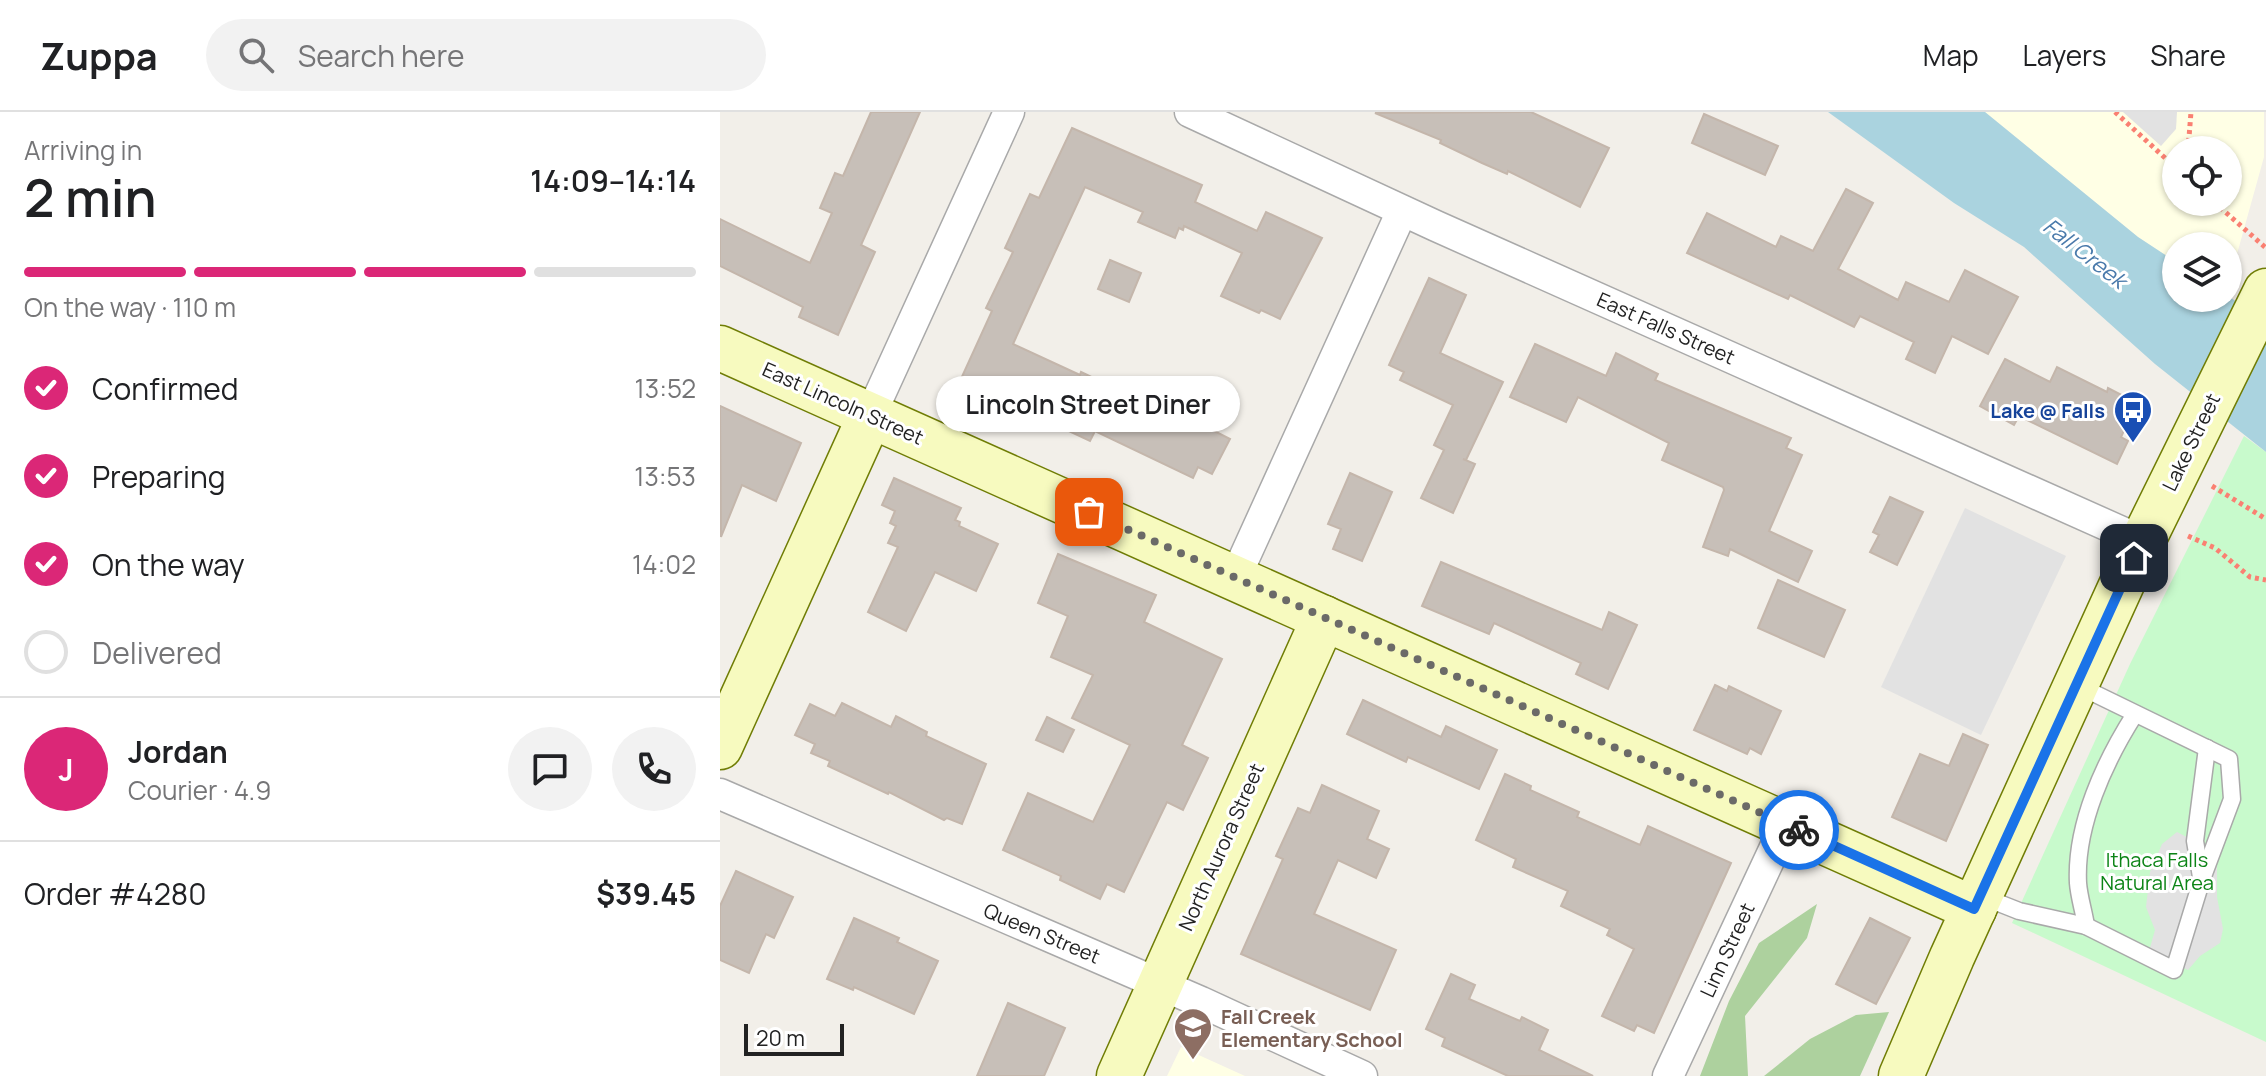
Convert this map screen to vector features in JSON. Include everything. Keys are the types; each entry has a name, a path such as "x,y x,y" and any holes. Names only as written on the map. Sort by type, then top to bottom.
{"street":[{"path":"720,747 1009,112"},
{"name":"East Falls Street","path":"1190,112 1402,211 2163,538"},
{"path":"1235,578 1402,211"},
{"name":"Lake Street","path":"1901,1076 2077,684 2163,538 2198,465 2266,291"},
{"name":"East Lincoln Street","path":"720,348 1786,824 1977,902"},
{"name":"North Aurora Street","path":"1119,1076 1324,618"},
{"name":"Queen Street","path":"720,794 1160,984 1362,1076"},
{"name":"Linn Street","path":"1668,1076 1786,824"}],"lane":[{"path":"1977,902 2086,926 2174,970 2202,879 2232,799 2229,759 2077,684"},
{"path":"2086,926 2078,882 2085,822 2103,773 2135,714"},
{"path":"2202,879 2195,841 2207,748"}],"path":[{"path":"2115,112 2162,155"},
{"path":"2189,136 2191,112"},
{"path":"2230,216 2266,248"},
{"path":"2198,465 2266,519"},
{"path":"2163,538 2215,548 2250,577 2266,580"}],"shaded area":[{"path":"1985,112 2264,112 2264,157 2242,236 2242,232 2162,232 2162,253 2138,237"},
{"path":"2123,112 2177,112 2176,129 2170,136 2162,136 2161,146"},
{"path":"1965,508 2066,556 1981,735 1881,687"},
{"path":"2177,832 2204,846 2217,857 2217,897 2223,929 2220,943 2200,956 2188,970 2149,951 2155,930 2146,907 2150,872 2162,844"},
{"name":"Fall Creek Elementary School","path":"1181,1047 1245,1076 1167,1076"}],"green space":[{"name":"Ithaca Falls Natural Area","path":"2244,436 2266,452 2266,1042 2012,923 2130,664"},
{"path":"1817,904 1807,938 1745,1016 1748,1076 1700,1076 1729,1001 1759,943"},
{"path":"1889,1012 1860,1076 1764,1076 1810,1039 1856,1015"}],"water":[{"name":"Fall Creek","path":"1828,112 1985,112 2138,237 2162,253 2162,312 2242,312 2242,305 2266,321 2266,452 2155,364 2024,247 1954,203"}],"building":[{"path":"871,112 920,112 861,245 875,252 838,335 799,317 803,307 720,266 720,219 810,263 832,213 820,208 835,173 843,176"},
{"path":"1531,112 1609,148 1580,207 1508,171 1507,174 1440,143 1441,140 1375,113"},
{"path":"1704,114 1778,146 1765,175 1692,143"},
{"path":"1072,128 1202,185 1195,202 1257,231 1266,212 1322,238 1280,319 1221,296 1242,253 1184,226 1183,230 1179,228 1175,238 1138,222 1143,212 1085,187 1013,344 1135,398 1141,386 1169,399 1165,406 1230,439 1212,474 1198,467 1193,478 1095,431 1090,441 1056,425 1060,417 994,386 990,395 960,381 992,311 986,308 1013,252 1005,248 1030,194 1039,198"},
{"path":"1846,189 1873,203 1838,269 1898,300 1906,282 1949,302 1965,270 2018,297 1988,354 1952,336 1935,373 1906,359 1914,342 1860,316 1854,327 1790,295 1788,299 1687,253 1707,213 1776,247 1781,236 1813,251"},
{"path":"1110,260 1141,273 1129,302 1098,289"},
{"path":"1429,278 1466,295 1440,353 1503,382 1466,460 1463,459 1475,464 1453,513 1421,498 1444,450 1434,445 1453,405 1400,380 1404,372 1389,365"},
{"path":"1535,344 1606,376 1616,353 1658,374 1655,380 1791,438 1786,448 1802,455 1769,531 1812,551 1798,582 1730,549 1728,556 1703,547 1724,490 1662,460 1669,443 1578,397 1566,422 1510,397"},
{"path":"2005,359 2050,382 2057,367 2137,403 2121,437 2128,441 2117,464 2019,416 2014,425 1980,406"},
{"path":"720,406 801,443 776,501 742,485 721,537"},
{"path":"1350,473 1392,492 1362,561 1333,549 1341,529 1328,524"},
{"path":"894,478 961,508 955,520 960,522 959,526 998,544 976,591 935,572 906,631 868,612 898,547 888,543 896,526 890,523 895,511 882,505"},
{"path":"1890,497 1923,512 1897,565 1870,552 1879,535 1873,532"},
{"path":"1058,554 1156,595 1144,622 1222,659 1182,745 1208,758 1183,810 1167,802 1124,892 1107,884 1100,899 1060,880 1061,876 1003,850 1028,793 1093,822 1130,745 1072,718 1093,675 1051,657 1068,616 1038,603"},
{"path":"1441,562 1602,630 1609,612 1637,625 1608,689 1576,674 1581,663 1494,623 1489,634 1422,606"},
{"path":"1778,580 1845,610 1824,657 1758,628"},
{"path":"1715,685 1727,691 1729,686 1781,711 1761,754 1750,748 1747,754 1694,730"},
{"path":"1363,700 1441,737 1446,726 1497,750 1479,789 1408,757 1406,762 1347,734"},
{"path":"842,703 891,727 896,716 927,732 926,736 986,764 962,824 947,818 944,820 828,766 830,761 811,753 815,744 795,735 810,704 835,716"},
{"path":"1047,717 1074,730 1063,752 1036,740"},
{"path":"1963,734 1988,745 1946,841 1892,817 1920,754 1949,766"},
{"path":"1505,774 1531,786 1530,790 1579,812 1577,817 1640,845 1648,826 1731,863 1654,1033 1637,1025 1634,1031 1602,1016 1634,949 1607,935 1610,929 1561,906 1568,891 1513,867 1516,859 1476,840"},
{"path":"1322,785 1379,811 1367,839 1389,849 1376,878 1338,860 1314,914 1396,950 1370,1010 1241,954 1283,859 1276,856 1298,808 1310,813"},
{"path":"736,871 793,897 774,938 766,934 749,973 720,960 720,906"},
{"path":"854,918 899,938 897,942 938,961 914,1014 854,987 853,990 827,979"},
{"path":"1870,918 1910,938 1876,1004 1836,984"},
{"path":"1451,974 1475,985 1469,999 1520,1021 1522,1017 1548,1030 1539,1050 1593,1076 1508,1076 1442,1046 1445,1038 1426,1029"},
{"path":"1008,1003 1065,1028 1044,1076 977,1076"}],"way so far":[{"path":"1089,512 1799,830"}],"place":[{"name":"Lake @ Falls","path":"2133,444"},
{"name":"Lincoln Street Diner","path":"1089,512"},
{"name":"Fall Creek Elementary School","path":"1193,1061"}],"route":[{"path":"1799,830 1974,909 2134,558"}]}
